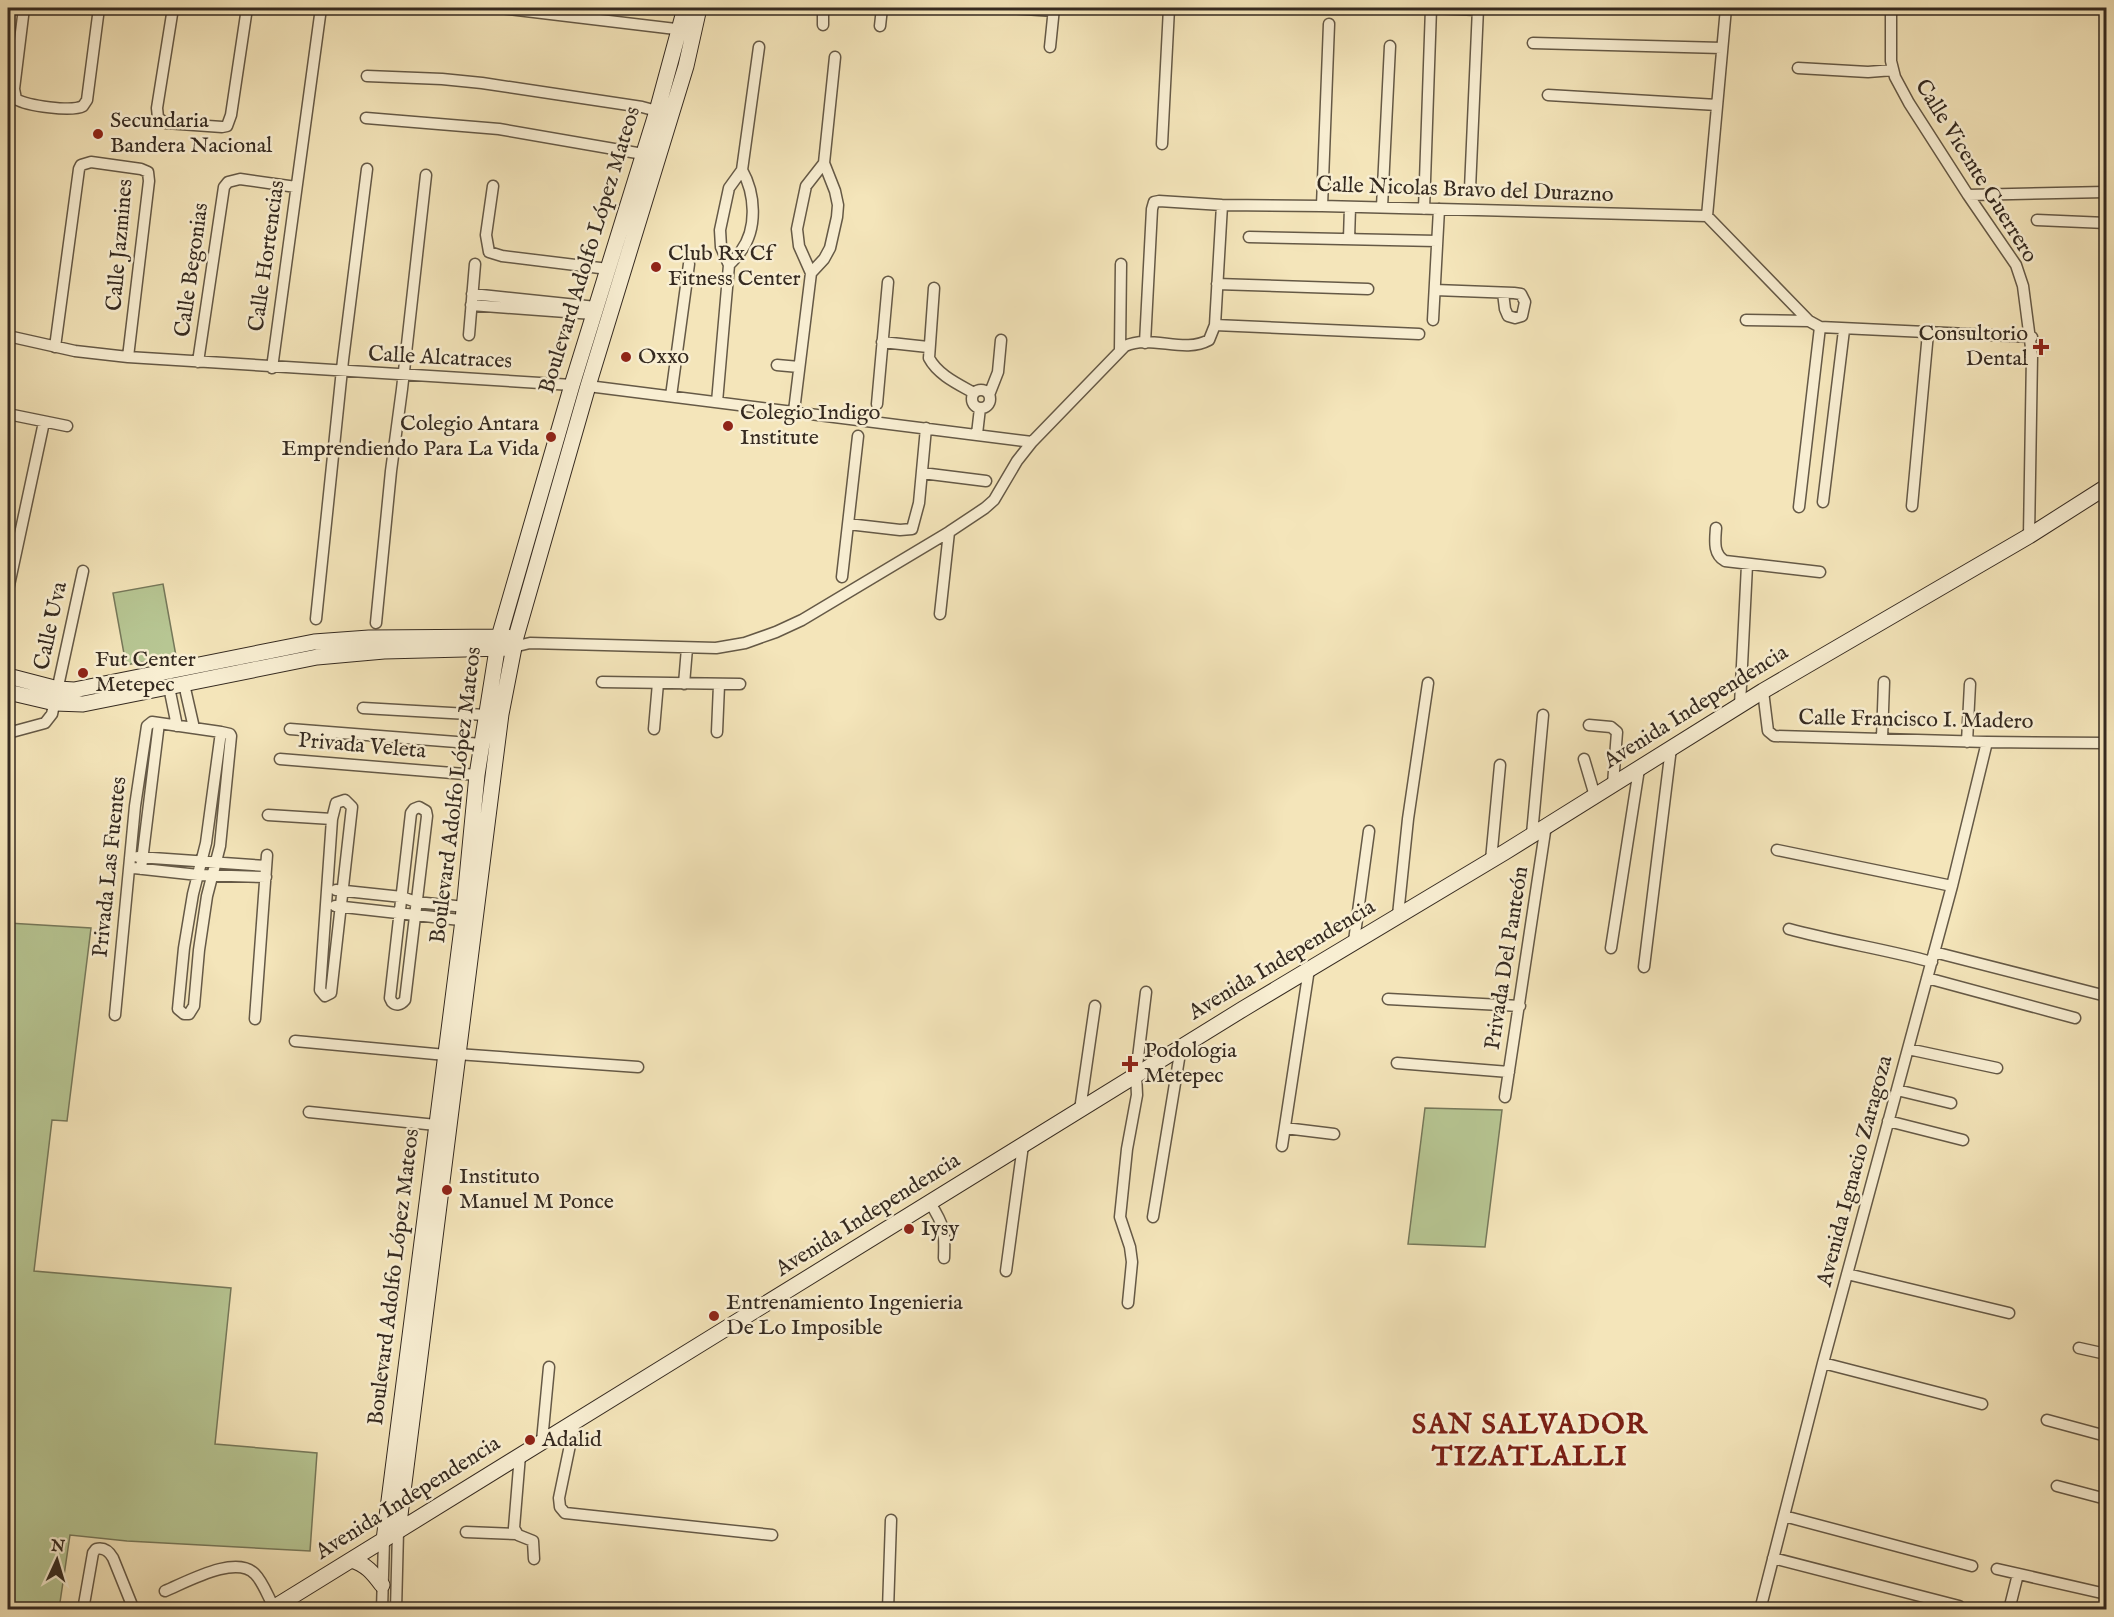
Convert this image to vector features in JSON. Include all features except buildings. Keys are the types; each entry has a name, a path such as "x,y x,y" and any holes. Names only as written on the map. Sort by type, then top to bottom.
{"street":[{"path":"24,8 14,89 16,99 25,104 73,109 80,108 87,100 99,8"},
{"path":"173,8 157,108 158,118 166,123 222,127 227,126 231,115 247,8"},
{"name":"Calle Hortencias","path":"272,368 321,8"},
{"path":"500,8 687,30"},
{"name":"Boulevard Adolfo López Mateos","path":"396,1610 398,1531 451,1054 468,916 501,714 514,642 687,30 685,8"},
{"name":"Boulevard Adolfo López Mateos","path":"468,916 477,775 498,643 572,386 643,154 687,30 699,8"},
{"path":"823,8 823,25"},
{"path":"880,26 882,8"},
{"path":"1011,8 1054,9 1050,47"},
{"path":"1161,144 1169,8"},
{"path":"1424,209 1431,8 1478,9 1470,189"},
{"path":"1726,8 1707,216 1809,321 1820,327 1844,330 2031,337"},
{"name":"Calle Vicente Guerrero","path":"1891,8 1893,70 1909,103 2020,273 2031,337 2033,397 2029,536"},
{"path":"1322,206 1329,24"},
{"path":"1533,43 1722,48"},
{"path":"1382,207 1390,46"},
{"path":"717,402 729,265 721,247 720,230 729,188 742,170 759,47"},
{"path":"811,273 824,259 830,248 837,217 838,205 835,191 824,163 835,57"},
{"path":"1798,68 1868,72 1893,70"},
{"path":"367,76 482,83 657,111"},
{"path":"1548,95 1718,105"},
{"path":"366,118 499,129 643,154"},
{"name":"Calle Jazmines","path":"55,347 79,169 81,165 91,162 148,172 149,181 128,357"},
{"path":"794,411 811,273 799,246 797,228 806,186 824,163"},
{"name":"Calle Alcatraces","path":"342,372 367,169"},
{"path":"729,265 742,250 748,237 752,214 749,183 742,170"},
{"path":"376,623 391,471 426,174"},
{"name":"Calle Begonias","path":"198,362 224,187 228,182 240,179 296,187"},
{"path":"493,186 486,236 489,252 502,256 608,269"},
{"path":"1968,195 2106,192"},
{"name":"Calle Nicolas Bravo del Durazno","path":"1145,343 1154,202 1163,200 1222,205 1707,216"},
{"path":"8,692 56,696 81,689 369,638 716,648 746,643 776,632 802,620 985,508 993,500 1017,461 1032,442 1119,350 1130,344 1197,345 1209,340 1215,325 1222,205"},
{"path":"1349,239 1350,207"},
{"path":"1433,320 1439,209"},
{"path":"2037,220 2106,223"},
{"path":"1249,237 1437,241"},
{"path":"469,335 475,264"},
{"path":"671,396 689,264"},
{"path":"1119,350 1121,264"},
{"path":"876,404 888,282"},
{"path":"1217,284 1368,289"},
{"path":"934,288 929,357 945,376 974,393"},
{"path":"1435,290 1503,293"},
{"path":"472,300 595,310"},
{"path":"1746,320 1809,321"},
{"path":"1215,325 1419,334"},
{"path":"1799,507 1820,327"},
{"path":"1823,502 1844,330"},
{"path":"1912,506 1928,333"},
{"name":"Calle Alcatraces","path":"8,336 55,347 128,357 572,386"},
{"path":"980,408 988,404 989,394 998,372 1001,340"},
{"path":"882,342 928,347"},
{"path":"777,365 799,367"},
{"path":"316,619 342,372"},
{"path":"588,386 1032,442"},
{"path":"974,393 981,390 989,394"},
{"path":"974,393 972,401 980,408"},
{"path":"977,434 980,408"},
{"path":"8,414 67,426"},
{"path":"8,590 44,422"},
{"path":"848,524 908,531 912,529 917,516 926,428"},
{"path":"842,577 858,436"},
{"path":"922,473 986,481"},
{"name":"Avenida Independencia","path":"272,1608 1136,1074 1491,860 1763,691 2029,536 2106,487"},
{"path":"1716,528 1715,548 1718,557 1725,561 1820,572"},
{"path":"940,614 949,532"},
{"path":"1740,705 1747,565"},
{"name":"Calle Uva","path":"56,696 82,571"},
{"path":"684,684 687,648"},
{"path":"8,676 56,696 83,704 177,685 316,649"},
{"path":"602,682 740,684"},
{"path":"1882,738 1884,682"},
{"path":"654,729 658,683"},
{"path":"1398,915 1408,819 1428,683"},
{"path":"1967,742 1970,684"},
{"path":"177,685 177,726"},
{"path":"177,685 194,728"},
{"path":"717,732 719,685"},
{"name":"Calle Francisco I. Madero","path":"1763,691 1768,731 1772,735 1967,742 2106,743"},
{"path":"8,733 45,723 52,714 56,696"},
{"path":"363,708 486,715"},
{"path":"1533,834 1543,715"},
{"path":"153,723 225,733"},
{"name":"Privada Las Fuentes","path":"116,1015 135,806 153,723"},
{"name":"Privada Las Fuentes","path":"142,863 153,723"},
{"path":"1589,725 1611,726 1617,732 1613,784"},
{"path":"290,729 482,744"},
{"path":"225,733 220,846 211,875 199,950 194,1006 189,1014 184,1014 179,1011 177,1004 184,948 209,827 225,733"},
{"name":"Avenida Ignacio Zaragoza","path":"1765,1608 1773,1557 1952,886 1987,742"},
{"path":"1644,967 1671,748"},
{"name":"Privada Veleta","path":"280,759 477,775"},
{"path":"1584,759 1595,796"},
{"path":"1491,860 1500,765"},
{"path":"1611,948 1639,768"},
{"path":"345,800 350,804 331,993 325,996 320,990 332,819 336,803 345,800"},
{"path":"422,807 427,814 416,902 405,1000 402,1004 397,1005 390,998 411,813 415,808 422,807"},
{"path":"268,815 332,819"},
{"name":"Privada Del Panteón","path":"1505,1097 1546,825"},
{"path":"1354,941 1369,831"},
{"path":"1777,850 1952,886"},
{"path":"129,862 266,866"},
{"path":"142,863 198,875 266,866"},
{"path":"255,1019 266,866"},
{"path":"327,889 402,897 468,916"},
{"path":"326,905 414,915 468,916"},
{"path":"1789,929 1837,942 1933,957 2106,996"},
{"path":"184,948 199,950"},
{"path":"1282,1146 1309,969"},
{"path":"1927,978 2075,1018"},
{"path":"1128,1303 1132,1262 1130,1247 1120,1217 1126,1149 1137,1095 1136,1074 1146,992"},
{"path":"1388,999 1520,1006"},
{"path":"1080,1110 1095,1006"},
{"path":"296,1041 638,1067"},
{"path":"1153,1217 1181,1047"},
{"path":"1908,1049 1997,1068"},
{"name":"Boulevard Adolfo López Mateos","path":"382,1610 384,1540 436,1125 451,1054"},
{"path":"1396,1063 1509,1072"},
{"path":"1897,1090 1951,1103"},
{"path":"309,1112 436,1125"},
{"path":"1888,1121 1963,1140"},
{"path":"1285,1128 1334,1134"},
{"path":"1006,1271 1023,1145"},
{"path":"930,1203 939,1216 945,1232 944,1258"},
{"path":"1847,1274 2009,1313"},
{"path":"2079,1348 2106,1354"},
{"path":"1823,1363 1982,1404"},
{"path":"542,1441 549,1367"},
{"path":"2047,1420 2106,1436"},
{"path":"575,1421 559,1498 560,1507 566,1513 772,1535"},
{"path":"516,1534 514,1525 520,1455"},
{"path":"2057,1486 2106,1499"},
{"path":"1784,1516 1972,1566"},
{"path":"888,1610 891,1520"},
{"path":"466,1532 516,1534 533,1541 534,1559"},
{"path":"83,1610 93,1552 102,1548 108,1551 113,1558 134,1610"},
{"path":"1773,1557 1959,1606"},
{"path":"351,1560 362,1563 382,1585"},
{"path":"165,1591 225,1567 238,1566 256,1575 272,1608"},
{"path":"1997,1569 2106,1594"},
{"path":"2009,1610 2018,1574"}],"green space":[{"path":"163,584 176,656 126,665 113,593"},
{"path":"8,923 91,928 67,1121 52,1120 34,1271 231,1288 215,1444 317,1453 310,1551 127,1541 70,1535 59,1609 8,1609"},
{"path":"1425,1108 1502,1110 1485,1247 1408,1244"}],"place":[{"name":"Secundaria Bandera Nacional","path":"98,134"},
{"name":"Club Rx Cf Fitness Center","path":"656,267"},
{"name":"Consultorio Dental","path":"2041,347"},
{"name":"Oxxo","path":"626,357"},
{"name":"Colegio Indigo Institute","path":"728,426"},
{"name":"Colegio Antara Emprendiendo Para La Vida","path":"551,437"},
{"name":"Fut Center Metepec","path":"83,673"},
{"name":"Podologia Metepec","path":"1130,1064"},
{"name":"Instituto Manuel M Ponce","path":"447,1190"},
{"name":"Iysy","path":"909,1229"},
{"name":"Entrenamiento Ingenieria De Lo Imposible","path":"714,1316"},
{"name":"Adalid","path":"530,1440"}],"district":[{"name":"SAN SALVADOR TIZATLALLI","path":"1530,1441"}]}
